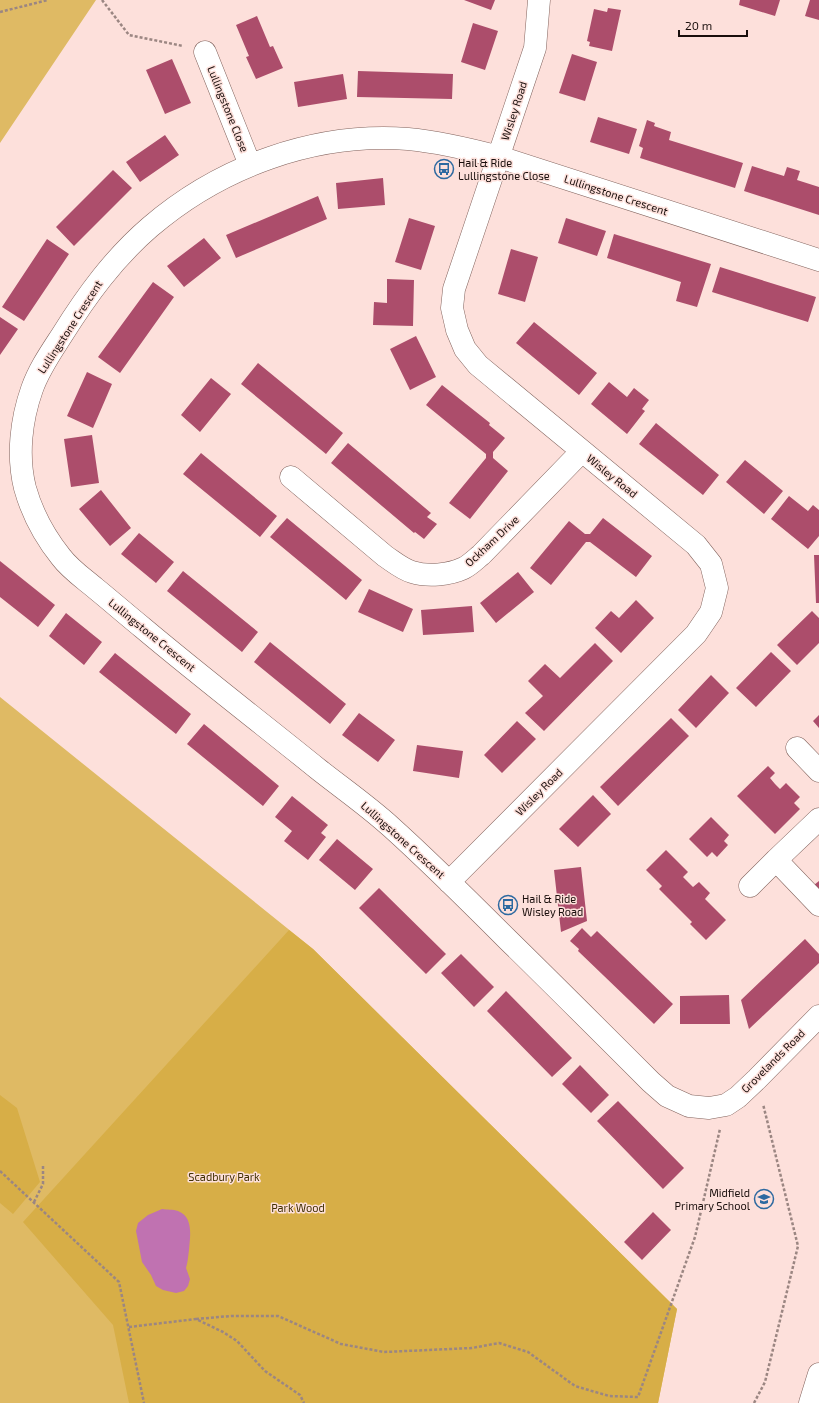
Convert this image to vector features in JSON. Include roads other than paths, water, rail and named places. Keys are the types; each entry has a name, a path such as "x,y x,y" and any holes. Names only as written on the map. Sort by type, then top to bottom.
{"street":[{"name":"Wisley Road","path":"449,882 696,634 711,612 717,588 711,564 696,545 478,365 465,349 457,330 452,308 454,289 535,48 539,0"},
{"name":"Lullingstone Close","path":"205,52 250,166"},
{"name":"Lullingstone Crescent","path":"726,1105 709,1108 689,1106 667,1096 388,824 158,641 62,559 47,538 34,513 26,489 22,468 21,442 32,387 43,364 80,306 117,259 138,237 168,212 195,193 219,180 282,154 309,147 375,139 403,139 462,147 499,157 819,260"},
{"name":"Ockham Drive","path":"291,477 399,566 413,572 447,574 465,568 481,555 582,451"},
{"path":"797,748 819,771"},
{"path":"750,886 819,819"},
{"path":"776,860 819,905"},
{"name":"Grovelands Road","path":"726,1105 738,1097 819,1016"},
{"path":"810,1403 819,1374"}],"place":[{"name":"Hail & Ride Lullingstone Close","path":"444,169"},
{"name":"Hail & Ride Wisley Road","path":"508,905"},
{"name":"Midfield Primary School","path":"764,1199"}],"park label":[{"name":"Scadbury Park","path":"224,1177"},
{"name":"Park Wood","path":"298,1208"}]}
